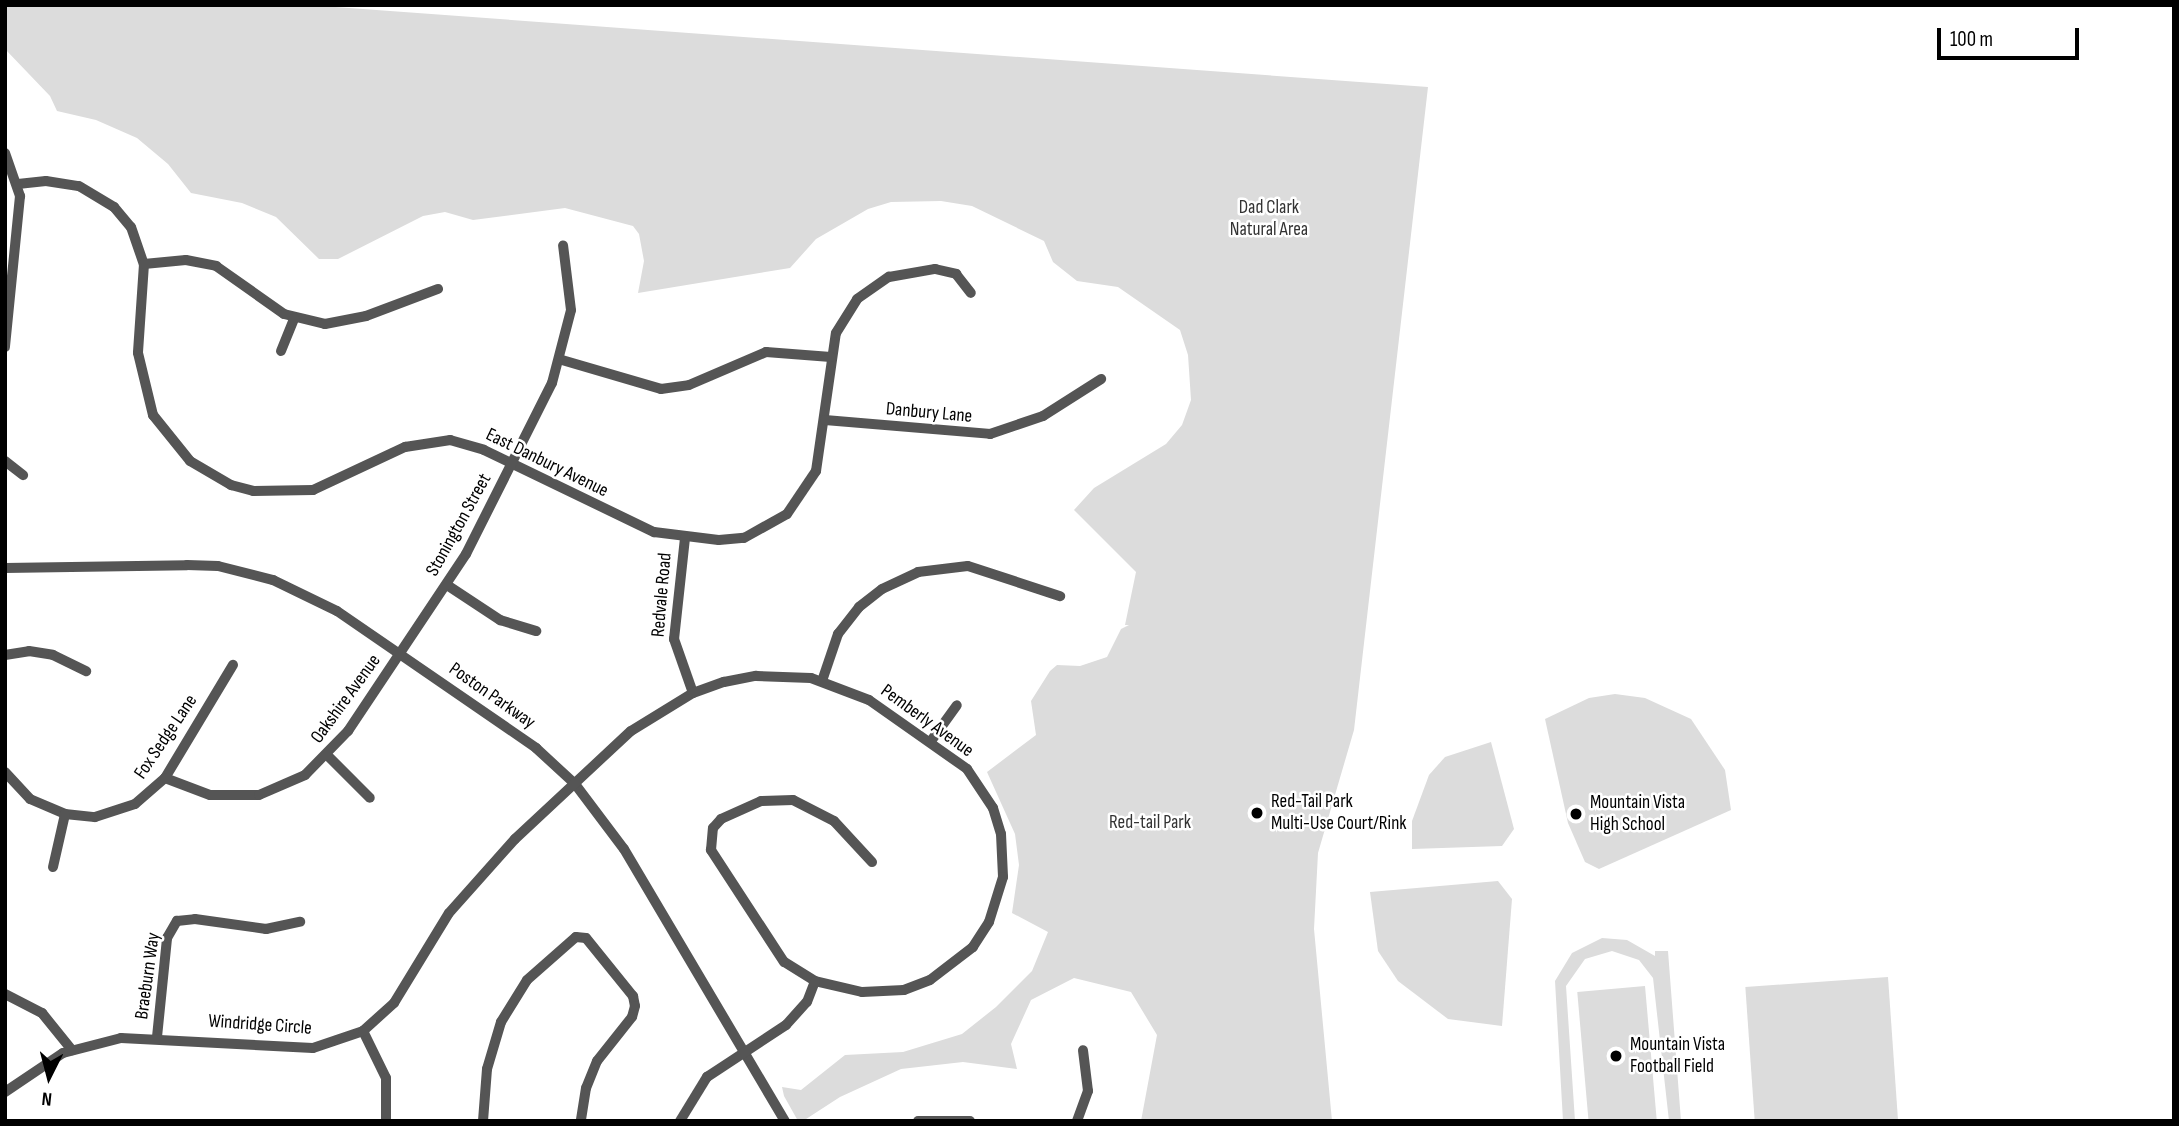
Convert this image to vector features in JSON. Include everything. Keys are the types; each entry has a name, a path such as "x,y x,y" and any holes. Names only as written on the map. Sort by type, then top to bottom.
{"street":[{"path":"5,153 18,184 20,216 8,291 5,347"},
{"name":"East Danbury Avenue","path":"18,184 63,182 98,195 131,227 144,264 138,353 145,391 169,440 209,475 253,491 302,492 333,483 405,447 435,440 466,443 630,524 685,538 744,538 787,514 816,471 825,420 831,358 846,313 872,287 889,277 948,271 961,278 971,293"},
{"name":"Stonington Street","path":"400,654 447,584 512,464 562,360 571,310 563,245"},
{"path":"144,264 186,260 216,266 294,318 345,323 439,289"},
{"path":"281,351 294,318"},
{"path":"562,360 661,389 689,385 766,352 831,358"},
{"name":"Danbury Lane","path":"825,420 990,434 1033,421 1101,379"},
{"path":"5,461 23,475"},
{"name":"Redvale Road","path":"685,538 674,639 693,694"},
{"name":"Poston Parkway","path":"5,568 187,565 256,575 326,605 536,748 575,784 624,849 785,1121"},
{"path":"822,681 838,634 859,607 882,589 918,572 968,566 1060,596"},
{"path":"447,584 512,626 537,631"},
{"path":"5,655 29,651 53,655 86,671"},
{"name":"Oakshire Avenue","path":"165,778 210,795 243,797 291,784 328,757 400,654"},
{"name":"Fox Sedge Lane","path":"5,772 30,799 65,814 95,817 123,810 148,796 165,778 233,665"},
{"name":"Pemberly Avenue","path":"575,784 631,731 693,694 756,676 822,681 869,700 967,769 997,820 1004,869 989,922 954,964 917,986 869,993 815,981 784,962 765,938 711,850 713,828 721,819 761,801 793,800 834,821 872,862"},
{"path":"930,741 957,705"},
{"path":"328,757 370,798"},
{"name":"Windridge Circle","path":"5,1092 72,1050 121,1038 157,1037 313,1048 363,1031 394,1003 449,913 486,867 575,784"},
{"path":"53,866 65,814"},
{"name":"Braeburn Way","path":"157,1037 167,938 177,921 195,919 266,929 300,922"},
{"path":"483,1121 487,1069 501,1022 527,980 576,937 586,938 633,996 635,1006 632,1017 597,1061 586,1088 581,1121"},
{"path":"680,1121 707,1077 786,1025 807,1002 815,981"},
{"path":"5,994 42,1013 72,1050"},
{"path":"363,1031 386,1078 386,1121"},
{"path":"1077,1121 1088,1091 1083,1050"},
{"path":"918,1121 970,1121"}],"green space":[{"name":"Dad Clark Natural Area","path":"5,5 308,5 1428,87 1354,730 1318,853 1314,929 1332,1121 1141,1121 1157,1035 1131,992 1074,978 1031,1000 1011,1044 1017,1069 963,1062 901,1069 840,1097 803,1121 798,1121 782,1087 801,1090 845,1055 903,1052 962,1034 996,1007 1032,971 1048,932 1012,913 1019,865 1015,834 987,772 1036,735 1031,701 1050,671 1057,665 1080,666 1107,657 1121,629 1129,625 1125,625 1136,572 1074,510 1094,488 1166,444 1182,425 1191,400 1188,355 1180,330 1118,287 1077,281 1053,262 1044,241 972,206 941,201 891,202 868,209 816,239 790,268 638,293 644,261 639,234 633,226 565,208 473,220 445,212 423,216 338,259 319,259 276,217 242,203 191,193 168,164 137,138 96,120 57,111 50,96 5,49"},
{"path":"1615,694 1645,698 1691,719 1725,770 1731,810 1599,869 1585,862 1568,823 1545,719 1589,698"},
{"path":"1491,742 1514,829 1502,846 1412,849 1412,821 1429,775 1445,757"},
{"path":"1498,881 1512,899 1502,1026 1448,1019 1398,981 1378,951 1370,892"},
{"path":"1602,938 1627,940 1655,956 1655,951 1668,951 1681,1121 1669,1121 1653,978 1639,960 1612,951 1585,959 1566,986 1575,1121 1563,1121 1555,981 1572,953"},
{"path":"1888,977 1898,1121 1755,1121 1745,987"},
{"name":"Mountain Vista Football Field","path":"1645,986 1657,1120 1589,1121 1577,992"}],"place":[{"name":"Red-Tail Park Multi-Use Court/Rink","path":"1257,813"},
{"name":"Mountain Vista High School","path":"1576,814"},
{"name":"Mountain Vista Football Field","path":"1616,1056"}],"park label":[{"name":"Red-tail Park","path":"1150,823"}]}
